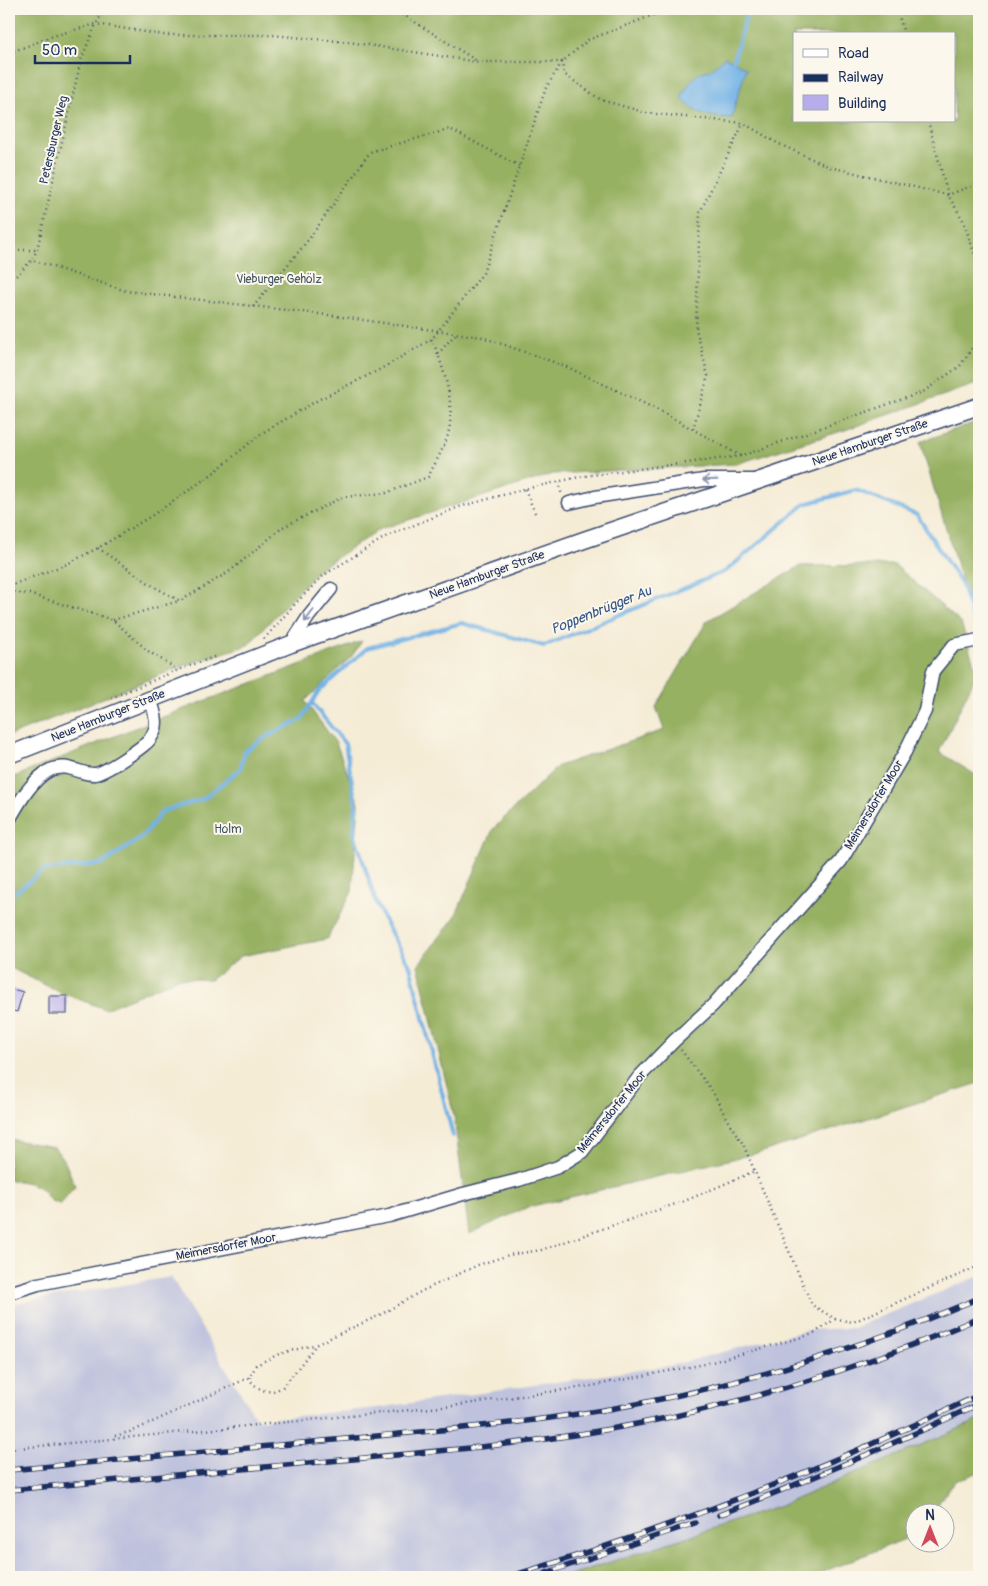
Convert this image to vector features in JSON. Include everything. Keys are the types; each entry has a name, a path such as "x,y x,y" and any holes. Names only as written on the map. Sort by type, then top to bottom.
{"main road":[{"name":"Neue Hamburger Straße","path":"9,755 291,644 976,406"}],"street":[{"path":"569,504 615,493 704,480 759,480"},
{"path":"291,644 308,616 331,589"},
{"name":"Meimersdorfer Moor","path":"9,1293 38,1284 389,1216 519,1180 558,1167 582,1152 639,1077 713,1005 841,861 909,744 925,711 933,671 954,645 979,640"},
{"path":"9,820 34,782 51,770 72,767 83,772 95,774 106,770 147,744 155,731 155,715 150,698"}],"path":[{"name":"Petersburger Weg","path":"9,283 32,260 37,250 82,60 96,24 105,9"},
{"path":"394,9 478,62"},
{"path":"9,586 67,564 98,548 156,513 212,474 262,433 318,400 379,370 432,339 483,273 546,88 562,62 588,40 669,9"},
{"path":"897,9 903,32"},
{"path":"9,53 53,36 96,24 164,35 272,35 339,41 478,62 562,62"},
{"path":"562,62 564,74 601,100 647,113 743,123 780,144 830,167 948,195 979,183"},
{"path":"928,122 948,195 963,220 977,261 979,281"},
{"path":"693,429 708,376 696,329 700,212 743,123"},
{"path":"253,306 309,239 370,152 450,129 519,166"},
{"path":"9,250 37,250"},
{"path":"32,260 126,291 328,315 482,337 565,366 658,410 741,456"},
{"path":"438,354 457,332"},
{"path":"263,640 324,575 387,536 459,507 525,489 584,476 741,456 923,392 960,366 979,338"},
{"path":"113,620 180,601 229,572 283,527 343,497 386,493 428,477 447,438 451,405 438,354 432,339"},
{"path":"525,489 535,514"},
{"path":"98,548 153,586 180,601"},
{"path":"9,592 28,594 113,620 148,650 178,670"},
{"path":"108,700 178,670 225,653"},
{"path":"674,1041 713,1092 727,1120 743,1144 812,1305 835,1319 853,1322 979,1266"},
{"path":"108,1438 133,1431 250,1377 256,1365 279,1354 317,1344 378,1316 422,1291 478,1265 509,1255 541,1250 687,1200 755,1171"},
{"path":"9,1449 452,1406 590,1386 705,1364 813,1334 835,1319"},
{"path":"250,1377 255,1386 268,1392 278,1390 284,1386 317,1344"}],"shaded area":[{"path":"979,1276 979,1420 780,1506 565,1577 9,1577 9,1304 171,1277 257,1420 377,1408 673,1365 808,1330 853,1328"}],"green space":[{"name":"Vieburger Gehölz","path":"9,9 979,9 979,383 845,430 736,464 553,474 380,529 319,569 248,645 180,667 9,736"},
{"path":"979,421 979,639 920,442"},
{"path":"895,565 961,623 977,673 939,752 979,777 979,1083 762,1152 528,1207 469,1234 454,1116 418,965 455,917 493,829 558,766 664,730 656,707 707,621 800,566"},
{"name":"Holm","path":"362,641 352,656 305,701 336,743 359,803 352,892 327,939 241,956 210,980 179,978 105,1009 59,992 9,967 9,779 147,723"},
{"path":"9,1139 54,1147 65,1162 75,1186 60,1204 50,1200 41,1189 34,1185 9,1180"},
{"path":"979,1420 979,1472 955,1481 938,1504 906,1504 906,1539 810,1577 565,1577 780,1506"}],"water":[{"path":"725,57 746,68 732,118 717,117 699,112 682,99 689,83 699,73 710,70"}],"building":[{"path":"9,988 23,992 17,1012 9,1010"},
{"path":"49,996 67,996 67,1014 49,1014"}],"waterway":[{"path":"733,62 748,9"},
{"name":"Poppenbrügger Au","path":"9,895 44,870 102,864 141,838 163,811 203,799 240,769 245,751 264,738 302,719 319,691 367,648 462,623 544,646 726,571 805,504 856,490 917,515 962,585 979,637"},
{"path":"312,703 345,744 356,804 354,833 376,902 410,966 453,1136"}],"railway":[{"path":"9,1470 462,1428 532,1420 637,1404 725,1384 811,1360 896,1331 979,1298"},
{"path":"9,1490 455,1450 605,1430 685,1414 771,1392 897,1351 979,1318"},
{"path":"508,1577 688,1518 805,1472 979,1395"},
{"path":"719,1515 850,1462 979,1404"},
{"path":"534,1577 695,1523"}]}
